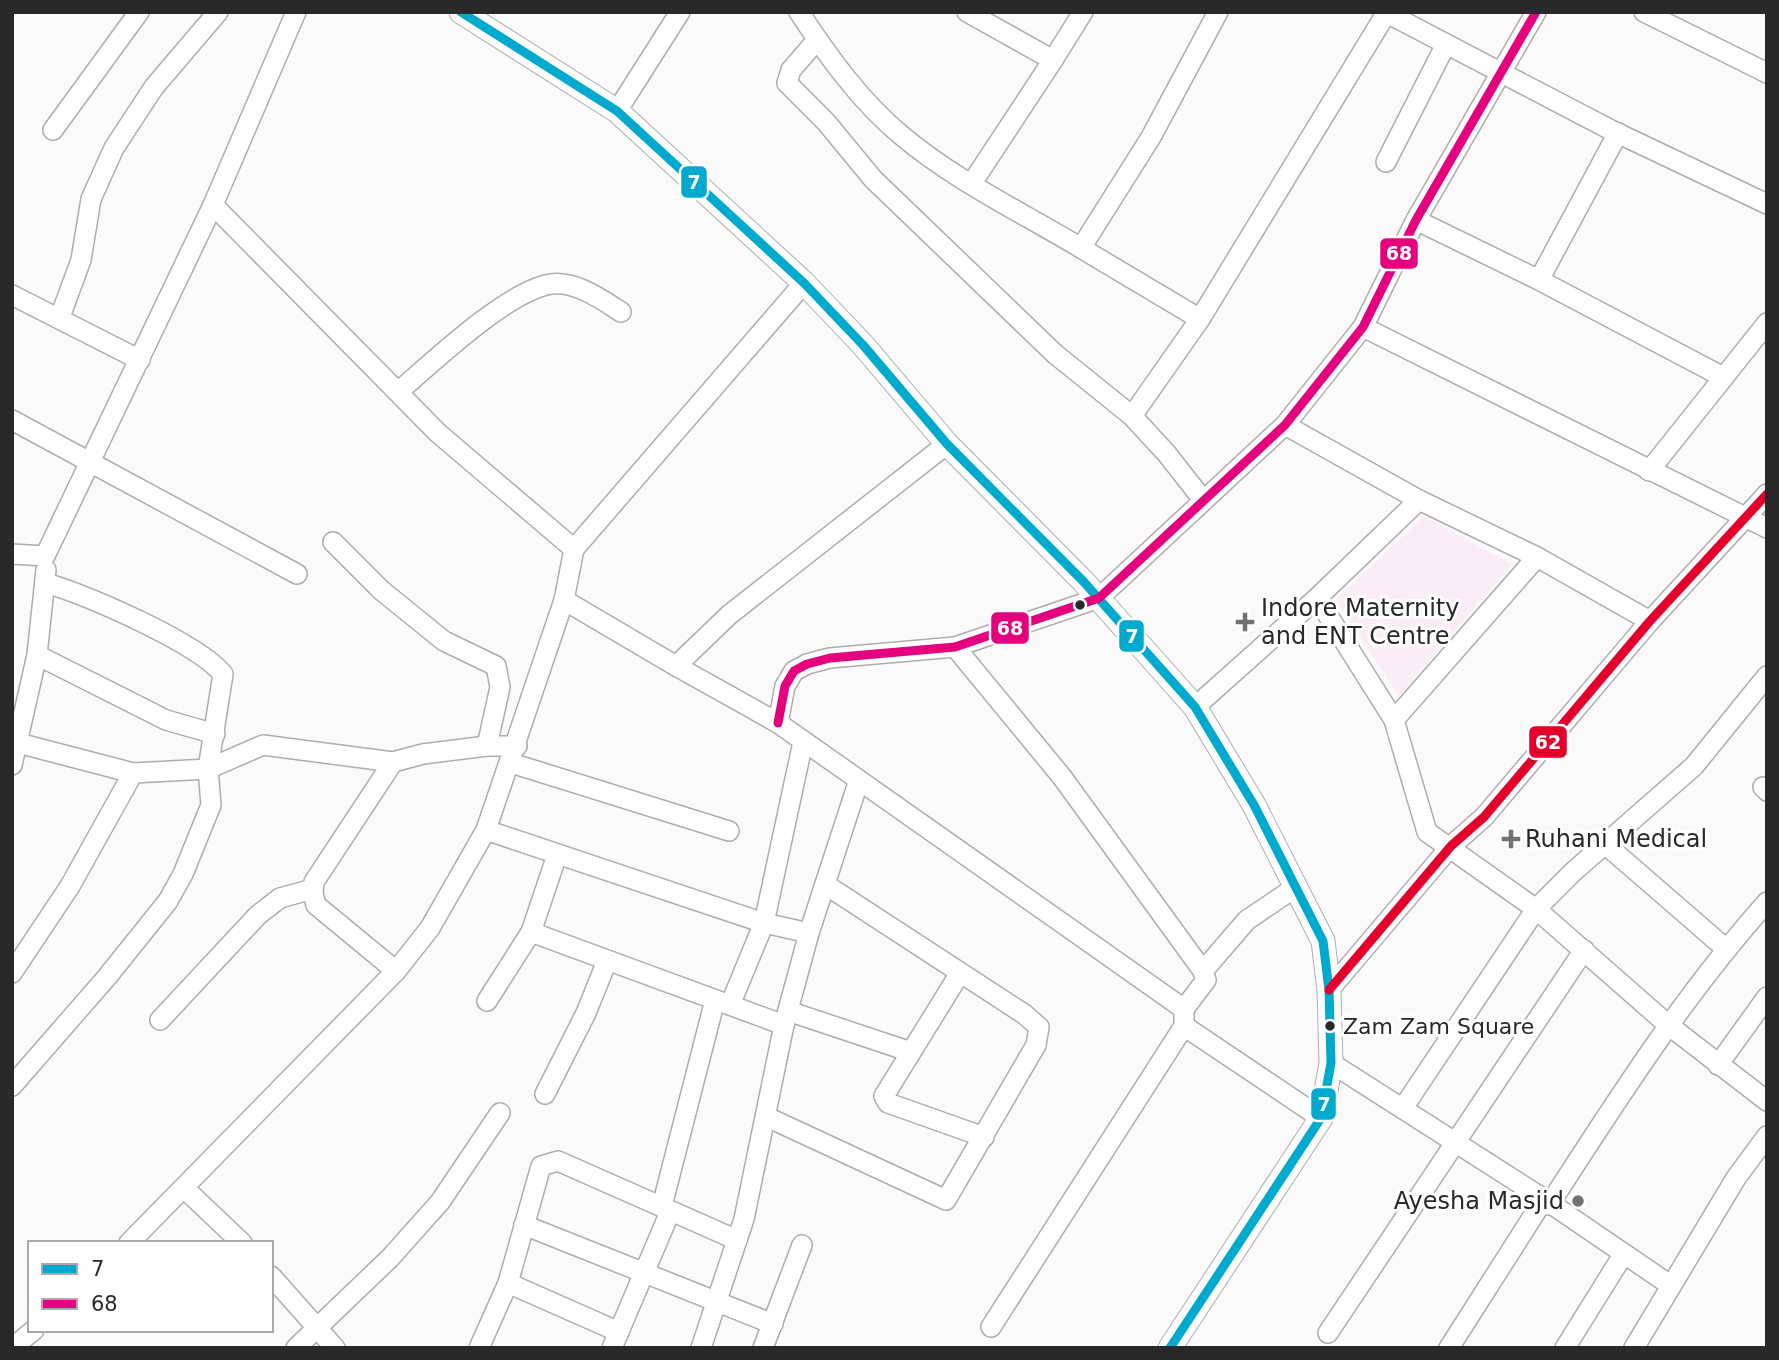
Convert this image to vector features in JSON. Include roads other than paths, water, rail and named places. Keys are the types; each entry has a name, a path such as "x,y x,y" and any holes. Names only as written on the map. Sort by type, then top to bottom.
{"main road":[{"path":"461,12 617,111 804,283 863,345 947,444 1099,598 1195,707 1254,805 1323,941 1329,990 1331,1063 1321,1118 1170,1348"}],"street":[{"path":"53,131 139,12"},
{"path":"60,317 81,260 91,199 114,148 154,87 218,12"},
{"path":"12,765 37,655 46,583 45,556 213,205 296,12"},
{"path":"617,111 680,12"},
{"path":"799,12 817,40 867,104 902,136 972,183 1200,319"},
{"path":"967,12 1054,60"},
{"path":"972,183 1083,12"},
{"path":"1082,248 1151,137 1218,12"},
{"path":"778,723 785,686 794,671 807,664 830,658 955,647 1099,598 1285,425 1363,327 1416,220 1536,12"},
{"path":"1644,12 1767,74"},
{"path":"1132,416 1200,319 1387,13 1618,133 1767,204"},
{"path":"817,40 791,70 786,78 787,83 825,122 873,179 1055,354 1132,416 1167,454 1203,500"},
{"path":"1386,162 1446,44"},
{"path":"1539,280 1618,133"},
{"path":"213,205 438,433 574,549"},
{"path":"1416,220 1539,280 1723,377"},
{"path":"131,1241 396,971 430,928 486,830 514,754 564,600 574,549 804,283"},
{"path":"398,392 477,325 547,284 573,286 621,312"},
{"path":"12,295 60,317 140,360"},
{"path":"1648,471 1767,323"},
{"path":"1363,327 1767,528"},
{"path":"12,420 298,574"},
{"path":"1285,425 1419,500 1537,557 1650,621"},
{"path":"676,666 729,615 947,444"},
{"path":"1329,990 1451,846 1484,817 1650,621 1767,494"},
{"path":"1195,707 1317,598 1419,500"},
{"path":"332,542 382,590 444,641 496,666 500,687 487,746"},
{"path":"12,554 45,556"},
{"path":"1394,720 1537,557"},
{"path":"12,1086 168,901 202,833 211,805 208,769 223,674 211,659 81,594 46,583"},
{"path":"1317,598 1394,720 1427,832 1451,846 1536,909 1667,1024 1767,1101"},
{"path":"564,600 778,723 1321,1118"},
{"path":"955,647 1062,777 1203,971 1206,981 991,1327"},
{"path":"37,655 166,720 215,734"},
{"path":"1402,1108 1536,909 1694,766 1767,676"},
{"path":"508,1283 615,1340 645,1271 666,1209 723,1003 764,923 803,742"},
{"path":"18,743 133,773 208,769 263,745 393,762 423,754 487,746 730,831"},
{"path":"393,762 314,882 313,889 316,905 396,971"},
{"path":"12,973 70,886 133,773"},
{"path":"701,1348 737,1240 767,1117 786,1018 809,933 858,783"},
{"path":"486,830 764,923 809,933"},
{"path":"1605,844 1725,948"},
{"path":"487,1001 531,932 557,855"},
{"path":"767,1117 856,1157 940,1200 946,1200 1036,1045 1039,1027 1024,1014 826,885"},
{"path":"1203,971 1247,920 1296,887"},
{"path":"160,1020 258,915 280,898 313,889"},
{"path":"1449,1348 1667,1024 1725,948 1767,902"},
{"path":"531,932 723,1003 911,1052"},
{"path":"1328,1333 1584,950"},
{"path":"545,1094 586,1013 607,961"},
{"path":"960,973 884,1096 885,1100 984,1137"},
{"path":"1718,1065 1767,997"},
{"path":"1331,1063 1454,1141 1670,1285"},
{"path":"296,1348 390,1258 440,1202 500,1113"},
{"path":"1634,1348 1737,1178 1767,1136"},
{"path":"479,1348 508,1283 537,1171 541,1166 558,1161 737,1240"},
{"path":"184,1189 240,1241"},
{"path":"524,1225 774,1324"},
{"path":"763,1348 802,1245"},
{"path":"1565,1348 1623,1255"},
{"path":"273,1278 335,1348"},
{"path":"12,1348 32,1332"}],"place":[{"name":"Indore Maternity and ENT Centre","path":"1245,622"},
{"name":"Ruhani Medical","path":"1511,839"},
{"name":"Zam Zam Square","path":"1330,1026"},
{"name":"Ayesha Masjid","path":"1578,1201"}]}
